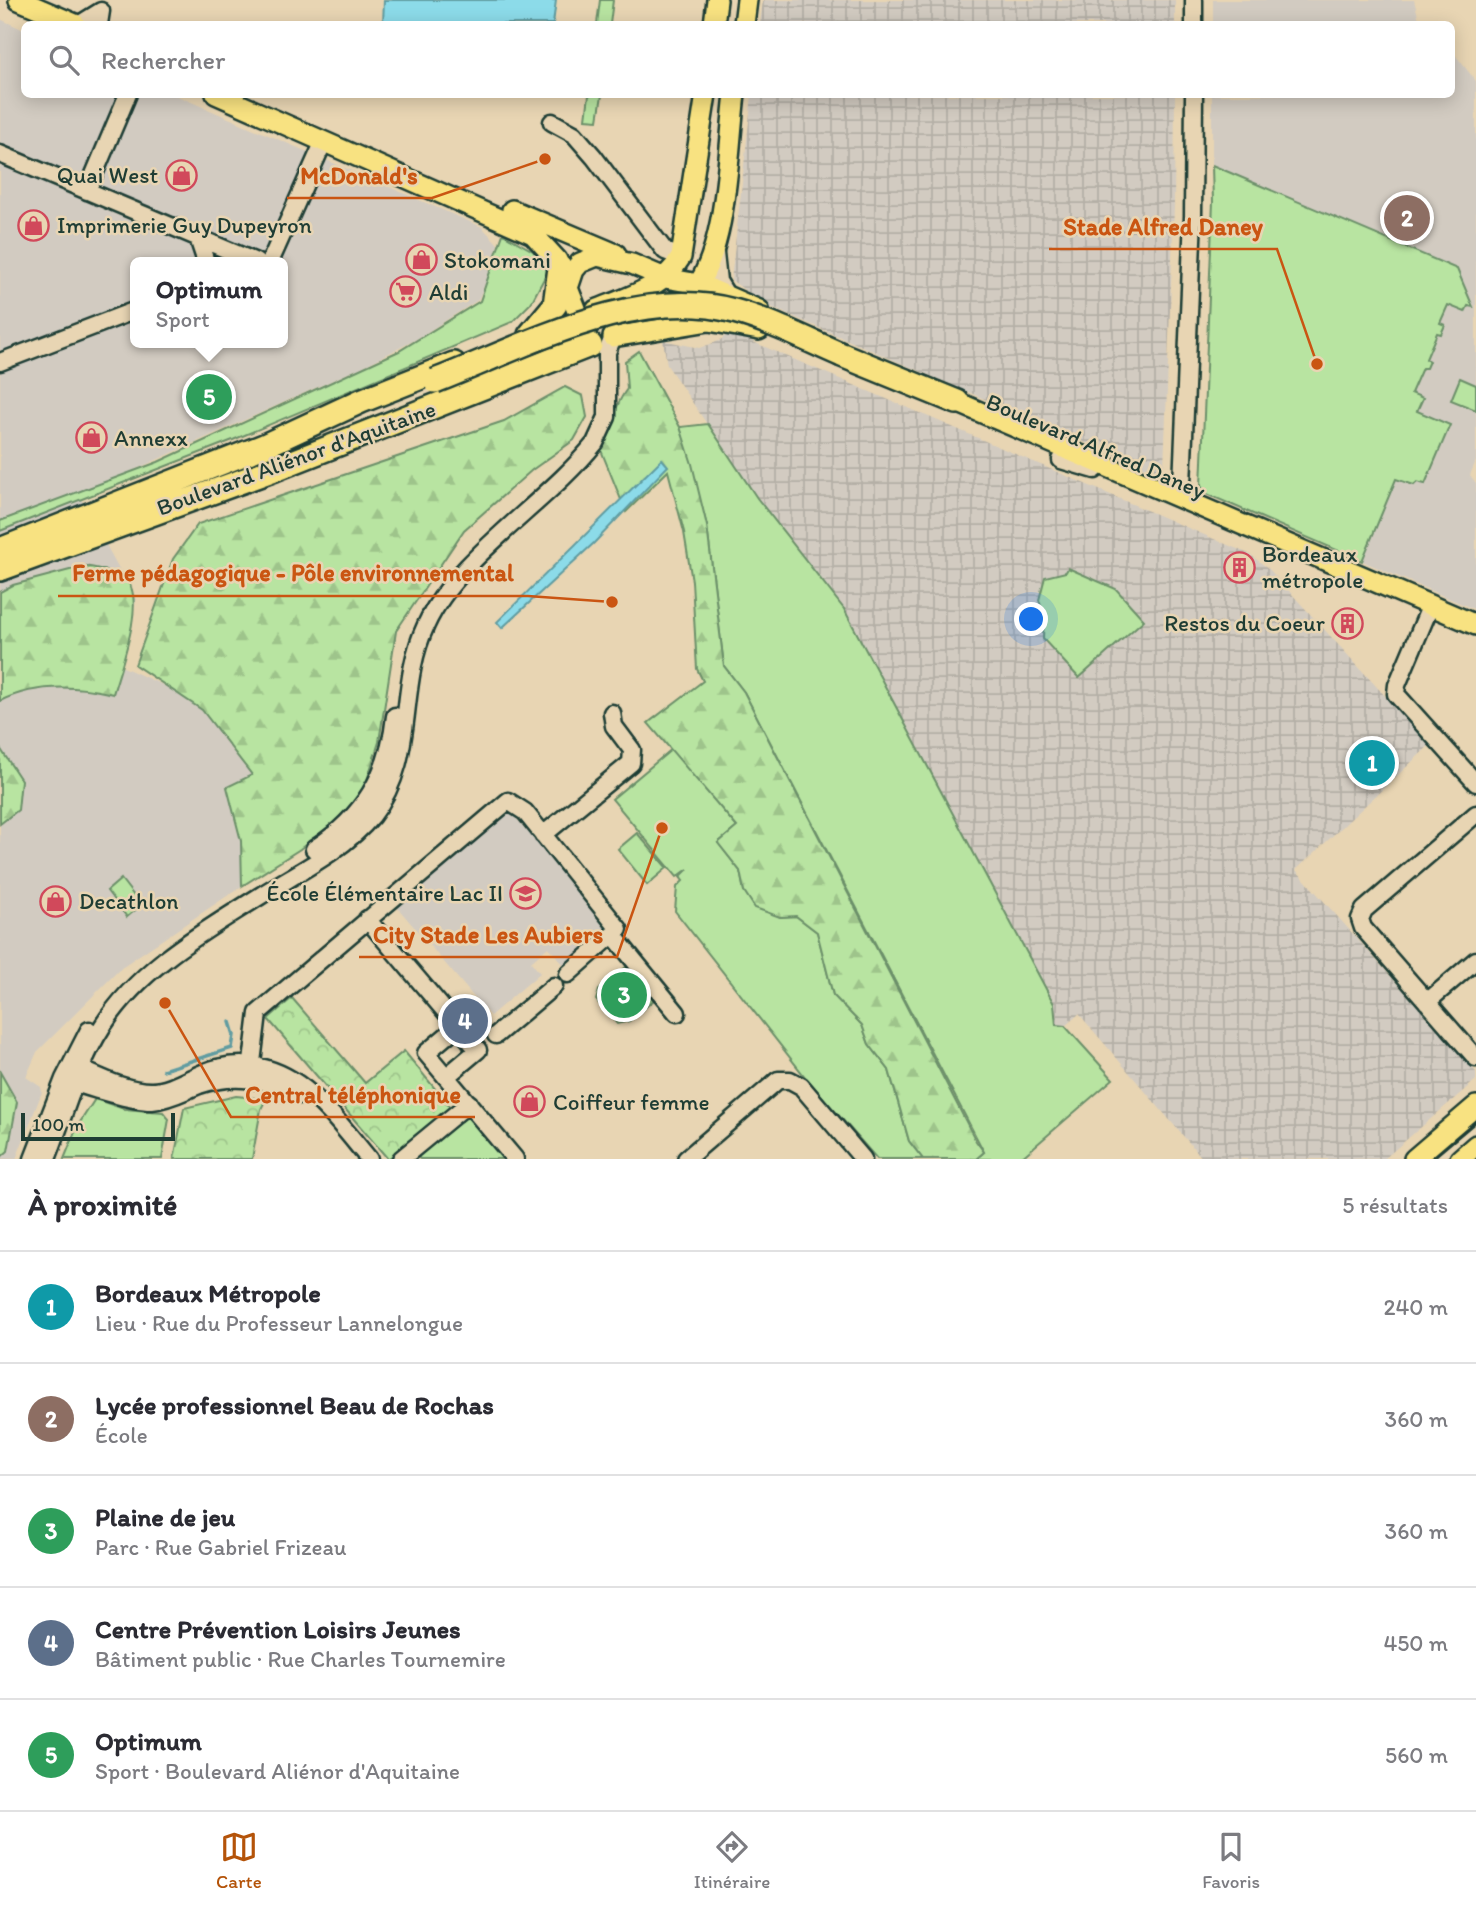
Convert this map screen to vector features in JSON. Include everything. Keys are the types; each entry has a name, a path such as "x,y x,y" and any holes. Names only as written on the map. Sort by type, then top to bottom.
{"highway":[{"path":"530,335 555,305 564,278"},
{"path":"289,436 609,314 647,305 670,303 694,303 735,311 957,402"},
{"name":"Boulevard Aliénor d'Aquitaine","path":"0,550 289,436 361,401 579,316"},
{"name":"Boulevard Aliénor d'Aquitaine","path":"0,569 444,403 601,348"}],"main road":[{"path":"19,0 71,21"},
{"path":"714,21 718,0"},
{"path":"744,21 747,0"},
{"path":"0,2 46,21"},
{"path":"225,98 521,227 551,250 579,316 601,348"},
{"path":"249,98 590,242 632,264"},
{"path":"579,316 640,293 665,278 681,257 705,98"},
{"path":"601,348 673,312 699,284 715,253 734,98"},
{"path":"564,278 588,258 597,256 632,264"},
{"name":"Boulevard Alfred Daney","path":"632,264 665,278 699,284 734,299 1476,635"},
{"path":"601,348 658,306 664,295 665,278"},
{"name":"Boulevard Alfred Daney","path":"601,348 659,329 692,322 723,321 769,333 1062,460 1184,505 1476,625"},
{"path":"1413,1159 1476,1106"},
{"path":"1460,1159 1476,1145"}],"street":[{"path":"1194,0 1194,21"},
{"path":"84,21 102,12"},
{"path":"86,191 126,98"},
{"path":"1184,505 1182,485 1192,254 1194,98"},
{"path":"552,122 574,134 664,249 681,257"},
{"path":"272,257 324,141"},
{"path":"0,154 244,257"},
{"path":"198,237 204,257"},
{"path":"715,253 718,281 734,299"},
{"path":"0,362 130,312"},
{"path":"47,1159 94,1020 127,978 202,921 337,834 364,807 386,765 401,670 417,619 449,573 587,437 600,398 601,348"},
{"path":"1427,614 1397,685 1396,694 1476,783"},
{"path":"543,835 631,763 632,750 614,726 612,713"},
{"path":"251,1072 258,1013 501,804 508,801 520,806 619,929 568,974"},
{"path":"1476,814 1364,910 1360,919 1363,928 1476,1058"},
{"path":"368,919 458,1026 480,1048 446,1077"},
{"path":"614,936 677,1013"},
{"path":"1431,1005 1476,960"},
{"path":"1431,1005 1476,973"},
{"path":"496,1035 554,986"},
{"path":"458,1026 426,1053 515,1159"},
{"path":"74,1074 153,1091 220,1067 301,1085 318,1097 369,1159"},
{"path":"33,1159 74,1074"},
{"path":"686,1159 778,1080 790,1080 802,1086 863,1159"},
{"path":"401,1159 469,1103"}],"shaded area":[{"path":"763,0 1175,0 1175,21 760,21"},
{"path":"1213,0 1414,0 1419,21 1213,21"},
{"path":"0,19 21,29 21,98 182,98 482,227 498,244 492,269 478,300 415,340 362,367 79,495 136,600 121,666 176,691 202,710 252,775 236,816 241,841 242,886 123,966 37,1052 26,1077 41,1087 42,1092 16,1159 0,1159"},
{"path":"1455,55 1476,81 1476,461 1470,475 1476,483 1476,610 1362,561 1397,478 1414,485 1450,426 1417,411 1411,393 1422,368 1426,368 1429,361 1425,359 1437,332 1441,334 1445,326 1440,323 1448,304 1472,307 1457,269 1212,165 1212,98 1455,98"},
{"path":"752,98 1175,98 1174,206 1164,468 1156,473 764,304 731,280"},
{"path":"730,332 1249,554 1268,568 1430,745 1296,870 1476,1072 1476,1080 1384,1159 1203,1159 1079,1014 1065,1026 1056,1026 1054,1004 845,611 757,498 667,365 663,340 699,348 719,341"},
{"path":"510,811 610,927 565,966 548,947 531,962 540,973 490,1016 397,907"}],"green space":[{"path":"600,0 613,0 610,21 597,21"},
{"path":"589,98 602,98 598,120 586,119"},
{"path":"1212,165 1457,269 1473,307 1468,306 1465,312 1448,305 1440,323 1445,325 1441,334 1437,333 1426,359 1429,361 1426,368 1422,368 1411,393 1423,398 1417,411 1450,425 1425,484 1417,482 1414,485 1396,479 1362,561 1207,494 1201,486 1213,202"},
{"path":"503,234 533,251 548,271 531,303 512,322 233,440 0,531 0,521 158,462 399,351 480,301"},
{"path":"639,351 680,427 692,464 707,526 724,666 744,692 984,1152 976,1159 923,1159 909,1141 889,1070 869,1044 862,1025 833,995 817,932 796,916 780,917 755,908 744,891 740,871 718,843 737,827 648,723 703,681 697,669 692,581 684,532 668,471 626,512 601,450 619,402 627,389 625,361"},
{"path":"1460,378 1476,385 1476,410 1451,400"},
{"path":"565,387 583,396 587,417 574,440 532,470 464,530 396,631 379,742 363,793 333,823 300,849 242,886 241,841 227,787 252,775 202,710 135,665 173,559 198,524 504,421"},
{"path":"708,424 757,498 844,609 1054,1004 1056,1025 1065,1026 1113,1079 1020,1159 976,1159 984,1152 744,692 724,666 707,526 680,427"},
{"path":"85,566 118,575 127,581 132,591 134,604 130,636 113,694 56,687 28,691 0,701 0,592 13,585"},
{"path":"1068,568 1116,589 1144,620 1079,678 1043,639 1044,615 1039,600 1045,577 1066,572"},
{"path":"0,748 21,780 18,810 0,824"},
{"path":"672,749 737,827 718,843 740,871 744,891 780,917 796,916 817,932 833,995 862,1025 869,1044 889,1070 909,1141 923,1159 877,1159 806,1078 675,911 677,887 683,881 680,877 688,869 677,877 612,799"},
{"path":"637,833 667,868 647,885 618,849"},
{"path":"121,879 141,905 127,917 107,891"},
{"path":"626,967 654,1000 629,1021 617,1024 596,1000 599,990"},
{"path":"292,998 365,1083 404,1051 451,1108 388,1159 268,1019"},
{"path":"0,1072 17,1102 8,1151 0,1158"},
{"path":"236,1096 266,1099 261,1109 252,1159 174,1159 184,1108"},
{"path":"95,1099 124,1109 163,1112 169,1119 162,1159 64,1159 77,1127"},
{"path":"468,1116 505,1159 420,1159 417,1156"}],"water":[{"path":"384,0 556,0 553,21 383,21"},
{"path":"662,459 668,466 594,543 502,628 497,622"}],"waterway":[{"path":"163,1070 232,1048 234,1035 230,1022"}],"tram line":[{"path":"1432,1159 1476,1122"}],"place":[{"name":"McDonald's","path":"545,159"},
{"name":"Quai West","path":"181,175"},
{"name":"Lycée professionnel Beau de Rochas","path":"1407,218"},
{"name":"Imprimerie Guy Dupeyron","path":"34,225"},
{"name":"Stokomani","path":"421,260"},
{"name":"Aldi","path":"406,292"},
{"name":"Stade Alfred Daney","path":"1317,364"},
{"name":"Optimum","path":"209,397"},
{"name":"Annexx","path":"91,438"},
{"name":"Bordeaux métropole","path":"1239,567"},
{"name":"Ferme pédagogique - Pôle environnemental","path":"612,602"},
{"name":"Restos du Coeur","path":"1348,623"},
{"name":"Bordeaux Métropole","path":"1372,763"},
{"name":"City Stade Les Aubiers","path":"662,828"},
{"name":"École Élémentaire Lac II","path":"526,893"},
{"name":"Decathlon","path":"56,901"},
{"name":"Plaine de jeu","path":"624,995"},
{"name":"Central téléphonique","path":"165,1003"},
{"name":"Centre Prévention Loisirs Jeunes","path":"465,1021"},
{"name":"Coiffeur femme","path":"530,1102"}]}
